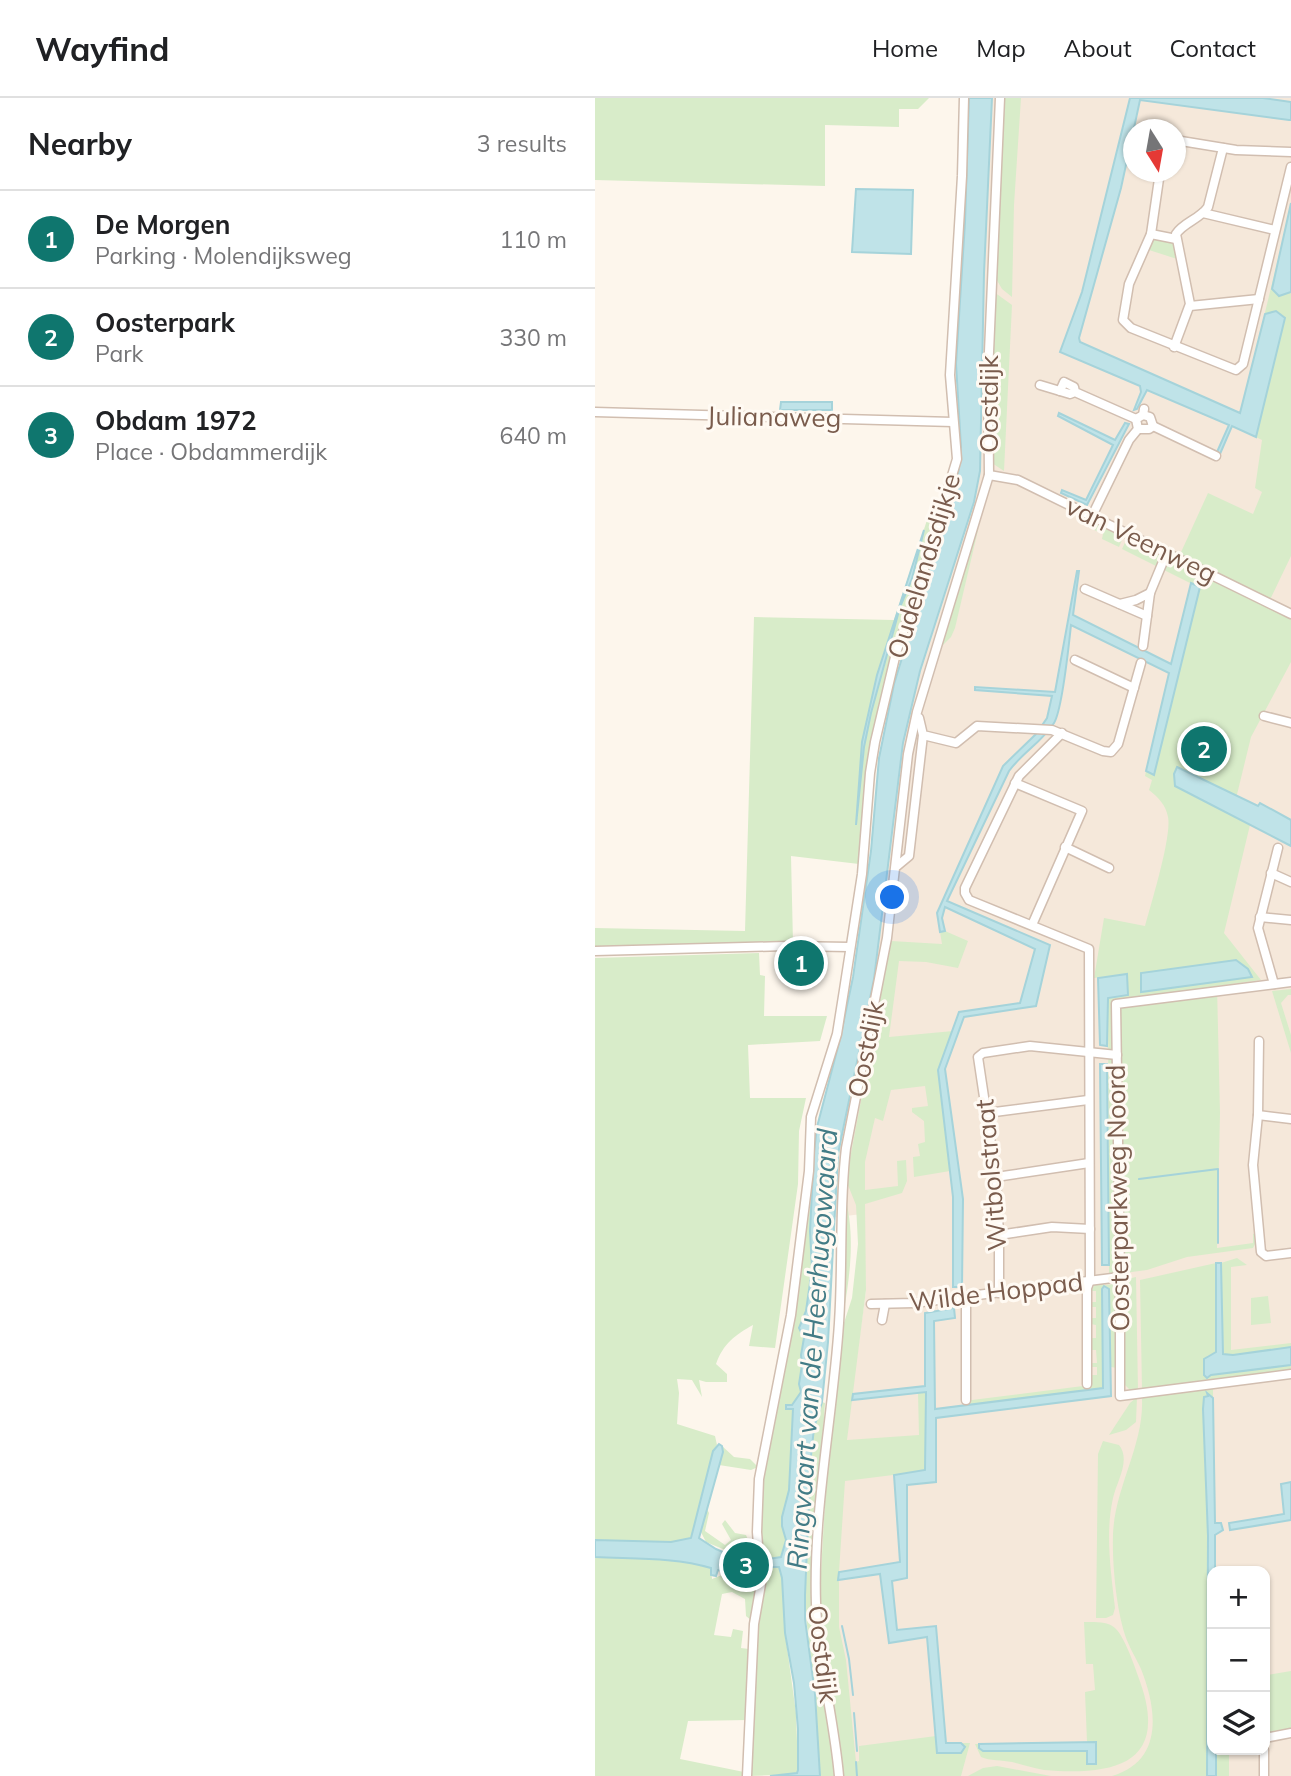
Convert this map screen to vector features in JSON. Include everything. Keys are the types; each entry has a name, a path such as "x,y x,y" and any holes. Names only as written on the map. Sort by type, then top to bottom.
{"street":[{"name":"Oudelandsdijkje","path":"747,1776 753,1635 761,1584 757,1532 759,1479 791,1315 809,1171 811,1117 837,1034 862,874 875,742 896,653 955,470 956,440 950,375 964,98"},
{"name":"Oostdijk","path":"839,1776 816,1605 822,1479 839,1325 843,1169 881,975 897,866 908,754 918,712 989,475 988,375 1000,98"},
{"path":"1186,141 1223,148 1291,152"},
{"path":"1174,347 1190,306 1176,239 1179,230 1203,213 1212,196 1223,148"},
{"path":"1159,182 1151,234 1129,284 1123,320 1131,328 1233,370 1243,363 1291,167"},
{"path":"1203,213 1275,230"},
{"path":"1151,234 1176,239"},
{"path":"1190,306 1259,299"},
{"path":"1039,385 1060,391 1063,382 1074,387 1075,392 1150,417 1153,426 1216,456"},
{"name":"Julianaweg","path":"595,412 953,422"},
{"path":"1092,516 1129,440 1138,429 1141,414"},
{"path":"1138,429 1149,429 1153,426"},
{"name":"van Veenweg","path":"989,475 1018,480 1291,614"},
{"path":"1143,646 1150,593 1167,552"},
{"path":"1085,589 1147,616"},
{"path":"1119,604 1150,593"},
{"path":"1075,660 1134,688"},
{"path":"923,735 955,743 977,726 1052,730 1103,751 1114,750 1141,663"},
{"name":"Oostdijk","path":"897,866 909,856 923,735 918,712"},
{"path":"1263,716 1291,723"},
{"path":"1062,733 1026,767 1015,783 965,893 969,900 1089,949 1090,1280 1087,1288 1087,1384"},
{"path":"1015,783 1082,811 1032,925"},
{"path":"1065,847 1109,868"},
{"path":"1272,980 1258,928 1278,848"},
{"path":"1271,873 1291,882"},
{"path":"1261,917 1291,920"},
{"path":"595,951 850,947"},
{"name":"Oosterparkweg Noord","path":"1291,982 1272,980 1116,1004 1120,1396 1291,1374"},
{"path":"1259,1041 1258,1115 1252,1165 1261,1252 1266,1256 1291,1253"},
{"name":"Witbolstraat","path":"999,1293 996,1177 978,1057 983,1053 1030,1046 1088,1052"},
{"path":"1088,1052 1117,1055"},
{"path":"987,1113 1088,1100"},
{"path":"1258,1115 1291,1119"},
{"path":"996,1177 1089,1163"},
{"path":"999,1236 1052,1227 1090,1228"},
{"name":"Wilde Hoppad","path":"871,1304 914,1303 1120,1277"},
{"path":"966,1297 966,1400"},
{"path":"882,1320 885,1304"},
{"path":"1270,1737 1291,1733"},
{"path":"1263,1776 1264,1755"}],"shaded area":[{"path":"988,98 1291,98 1291,1776 848,1776 830,1580 866,1290 862,1214 829,1218 896,743 956,534"}],"green space":[{"path":"595,98 929,98 918,109 899,109 899,127 825,125 825,186 595,180"},
{"path":"1003,98 1021,98 1014,205 1012,297 1002,289 995,277"},
{"path":"1291,205 1291,556 1267,606 1291,618 1291,662 1251,737 1232,815 1250,825 1224,933 1261,980 1217,986 1220,1113 1217,1248 1253,1243 1253,1234 1256,1233 1257,1240 1253,1248 1187,1257 1147,1270 1109,1275 1108,998 1128,994 1126,974 1094,978 1104,918 1145,926 1156,887 1167,839 1168,817 1161,802 1149,790 1152,780 1145,776 1146,771 1153,775 1200,588 1122,549 1128,536 1177,561 1208,493 1253,514 1262,492 1255,488 1262,440 1237,428"},
{"path":"1154,237 1174,242 1177,259 1149,250"},
{"path":"994,292 1012,305 1004,471 992,463"},
{"path":"931,508 938,510 899,631 885,686 859,864 791,856 793,943 595,947 595,928 745,931 754,617 894,620"},
{"path":"1095,521 1124,535 1119,547 1102,539 1103,534 1092,529"},
{"path":"979,526 955,628 951,637 940,648"},
{"path":"945,931 968,941 958,968 926,962 899,961 889,1037 953,1031 938,1070 950,1171 914,1177 913,1157 920,1156 918,1144 925,1142 924,1121 912,1112 912,1108 928,1106 925,1086 891,1090 883,1121 875,1118 865,1162 865,1190 898,1186 897,1161 906,1160 907,1181 902,1193 865,1204 866,1290 847,1440 919,1435 918,1393 926,1392 925,1471 845,1481 839,1572 839,1627 846,1660 856,1762 859,1761 859,1746 936,1736 938,1753 965,1747 961,1743 970,1743 961,1776 842,1776 821,1624 820,1590 827,1466 836,1380 843,1326 852,1298 858,1244 856,1205 846,1180 891,941 942,944 940,932"},
{"path":"759,953 760,975 765,976 764,1016 827,1016 820,1041 748,1045 750,1098 806,1098 799,1131 798,1184 775,1348 749,1346 753,1325 730,1341 719,1357 716,1364 727,1374 727,1382 699,1380 702,1397 692,1380 677,1379 677,1424 715,1436 717,1445 713,1451 691,1538 671,1542 595,1540 595,958"},
{"path":"1291,989 1291,995 1281,1003 1291,1035 1291,1053 1272,991"},
{"path":"813,1185 810,1231 812,1269 800,1331 804,1338 801,1392 792,1405 786,1405 793,1408 789,1490 782,1517 786,1540 781,1557 769,1559 768,1566 779,1566 782,1578 785,1633 796,1713 798,1770 797,1774 750,1776 756,1631 764,1593 760,1529 764,1472 792,1332"},
{"path":"844,1192 850,1222 851,1251 844,1310"},
{"path":"1237,1258 1247,1265 1231,1267 1231,1350 1291,1343 1291,1347 1223,1354 1221,1263"},
{"path":"1216,1263 1216,1352 1207,1356 1204,1375 1208,1378 1211,1375 1291,1365 1291,1370 1142,1390 1140,1280"},
{"path":"1136,1277 1138,1390 1131,1391 1124,1384 1123,1280"},
{"path":"1095,1284 1116,1284 1117,1368 1111,1367 1109,1289 1102,1289 1103,1388 964,1406 964,1401 1091,1385 1091,1375 1097,1375 1097,1367 1091,1367 1091,1363 1097,1363 1096,1350 1091,1350 1091,1338 1096,1338 1096,1325 1091,1324 1091,1318 1096,1318 1096,1307 1091,1307 1091,1302 1096,1302 1096,1291 1091,1291"},
{"path":"1268,1296 1271,1323 1251,1325 1251,1298"},
{"path":"1213,1387 1213,1398 1208,1396 1204,1452 1208,1536 1207,1776 1112,1776 1129,1769 1141,1759 1152,1732 1151,1700 1122,1624 1113,1558 1115,1517 1139,1433 1144,1396"},
{"path":"1137,1397 1136,1422 1126,1430 1109,1435 1130,1403"},
{"path":"822,1402 825,1403 813,1581 836,1776 820,1776 815,1694 805,1608 811,1456 814,1428"},
{"path":"1103,1441 1119,1445 1124,1457 1109,1525 1115,1608 1113,1615 1096,1618 1098,1454"},
{"path":"722,1446 734,1457 750,1459 758,1467 751,1470 719,1465"},
{"path":"706,1507 709,1513 705,1531 725,1545 731,1540 722,1524 725,1520 735,1533 746,1535 750,1545 730,1552 706,1542 701,1532"},
{"path":"595,1557 697,1564 711,1568 712,1579 722,1575 736,1581 758,1584 752,1621 746,1616 745,1599 732,1592 722,1594 714,1635 731,1637 733,1629 743,1631 741,1648 749,1649 748,1720 688,1721 680,1759 744,1772 744,1776 595,1776"},
{"path":"1084,1622 1109,1624 1125,1644 1147,1705 1148,1728 1143,1745 1131,1758 1115,1766 1095,1770 1044,1770 981,1757 975,1744 979,1744 983,1751 1087,1751 1096,1742 1087,1742 1085,1692 1095,1690 1093,1664 1086,1664"},
{"path":"1291,1671 1291,1730 1272,1734 1270,1674"},
{"path":"1216,1755 1229,1755 1229,1776 1216,1776"},
{"path":"997,1766 1051,1776 968,1776 983,1768"}],"water":[{"name":"Ringvaart van de Heerhugowaard","path":"969,98 992,98 984,273 980,471 974,502 920,671 903,743 874,979 838,1154 828,1342 822,1402 814,1428 811,1456 805,1595 820,1776 770,1776 797,1773 798,1770 798,1729 794,1683 785,1633 782,1578 779,1567 768,1567 768,1559 781,1557 786,1540 782,1517 789,1490 793,1409 786,1409 786,1405 792,1405 801,1392 799,1384 804,1338 799,1328 806,1311 812,1269 810,1231 817,1127 853,977 871,851 879,758 894,684 958,475 961,447 956,364"},
{"path":"1130,98 1263,98 1291,102 1291,120 1140,100 1136,119 1125,119"},
{"path":"1123,126 1123,179 1080,342 1240,413 1265,314 1276,311 1285,318 1256,437 1232,426 1220,454 1217,452 1229,425 1147,390 1134,410 1141,392 1140,386 1060,352 1082,292"},
{"path":"856,189 913,190 911,254 852,252"},
{"path":"1291,203 1291,292 1279,296 1272,289"},
{"path":"781,402 832,402 832,410 780,410"},
{"path":"1059,413 1115,440 1125,423 1129,424 1087,505 1061,493 1062,490 1086,500 1113,445 1058,416"},
{"path":"924,530 912,579 900,607 871,713 864,747 856,825 862,742 877,675"},
{"path":"1077,571 1073,615 1171,664 1191,583 1200,587 1154,775 1146,771 1169,673 1071,625 1062,691 1054,723 1009,771 947,901 1050,945 1036,1006 964,1017 945,1069 963,1199 962,1287 953,1287 953,1197 938,1070 959,1012 1020,1003 1035,949 945,907 942,918 945,931 940,932 937,913 1003,766 1036,734 1047,718 1052,696 975,690 975,687 1055,692"},
{"path":"1177,767 1258,806 1260,803 1291,820 1291,846 1175,786 1174,774"},
{"path":"1236,960 1248,969 1252,977 1141,992 1141,973"},
{"path":"1127,974 1128,995 1108,998 1107,1046 1100,1045 1098,978"},
{"path":"1100,1064 1107,1064 1109,1265 1102,1265"},
{"path":"1216,1263 1221,1263 1223,1354 1291,1347 1291,1365 1211,1375 1207,1378 1204,1375 1204,1359 1216,1352"},
{"path":"1104,1286 1109,1289 1111,1396 936,1418 936,1482 907,1485 907,1578 892,1581 897,1630 936,1626 946,1743 961,1743 965,1747 961,1753 937,1753 927,1637 889,1643 880,1574 838,1580 839,1572 900,1562 894,1475 925,1470 926,1392 852,1400 853,1394 925,1386 925,1313 954,1308 955,1318 934,1321 935,1409 1103,1388"},
{"path":"1207,1393 1213,1398 1215,1523 1221,1523 1223,1530 1215,1535 1215,1566 1208,1566 1203,1409 1204,1397 1208,1396"},
{"path":"719,1444 723,1452 699,1538 732,1556 737,1566 734,1572 718,1570 716,1576 711,1575 711,1568 697,1564 595,1557 595,1540 671,1542 691,1538 713,1451"},
{"path":"1291,1482 1291,1520 1230,1530 1229,1523 1284,1514 1281,1484"},
{"path":"1096,1742 1096,1764 1087,1764 1087,1751 983,1751 979,1748 979,1744"},
{"path":"1207,1755 1216,1755 1216,1776 1207,1776"}],"waterway":[{"path":"1139,1179 1218,1169 1218,1243"},
{"path":"842,1626 853,1695"},
{"path":"854,1713 857,1751"},
{"path":"856,1762 857,1776"}],"place":[{"name":"Oosterpark","path":"1204,749"},
{"name":"De Morgen","path":"801,963"},
{"name":"Obdam 1972","path":"746,1565"}]}
